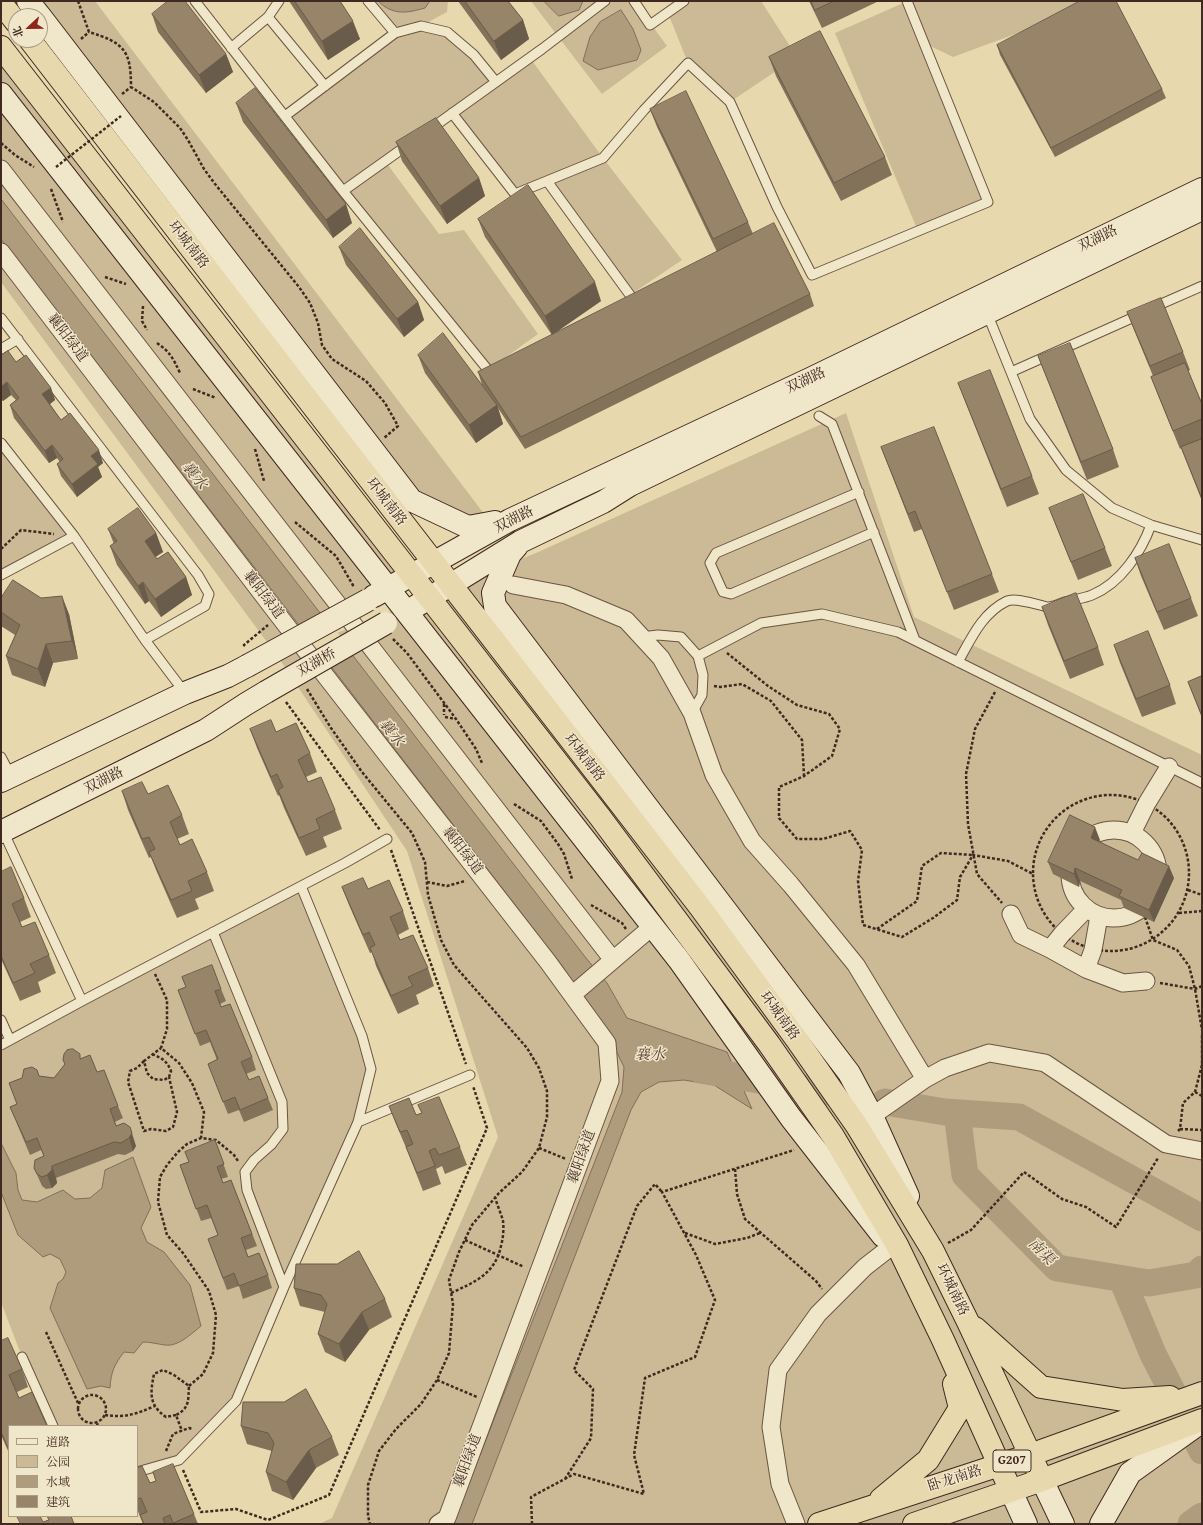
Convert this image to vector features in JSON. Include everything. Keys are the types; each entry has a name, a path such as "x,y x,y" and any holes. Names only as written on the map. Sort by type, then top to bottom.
{"highway":[{"path":"1,3 8,12"},
{"name":"环城南路","path":"1,47 600,817 769,1044 832,1136 897,1245 943,1340 1011,1491"},
{"name":"环城南路","path":"36,48 700,906 797,1040 864,1121 933,1251 1042,1480"},
{"path":"968,1322 1041,1386 1123,1400 1200,1392"},
{"path":"872,1507 928,1460 960,1408 943,1340"},
{"name":"卧龙南路","path":"819,1524 1030,1455 1200,1392"},
{"name":"卧龙南路","path":"914,1524 1042,1480 1202,1421"}],"street":[{"path":"48,26 412,501"},
{"path":"1,94 653,926 733,1035 791,1118 906,1265"},
{"path":"1,169 610,962"},
{"name":"双湖路","path":"412,575 510,520 812,378 1202,189"},
{"name":"双湖路","path":"429,598 520,542 603,502 638,482 1202,209"},
{"name":"襄阳绿道","path":"1,252 279,616 572,994 607,1043 610,1080 447,1518 438,1524"},
{"path":"369,480 468,527 510,520"},
{"path":"502,652 493,594 510,554 520,542"},
{"path":"4,771 184,693 228,676 248,659 363,596 388,589 412,575"},
{"path":"513,585 566,595 626,620 661,658 692,713 714,775 752,841 791,885 856,965 925,1079"},
{"name":"双湖桥","path":"206,730 246,704 275,696 389,630 406,612 429,598"},
{"path":"495,606 849,1073 864,1121 925,1079 945,1068 989,1053 1045,1063 1166,1145 1202,1151"},
{"name":"双湖路","path":"2,831 206,730"},
{"path":"1132,834 1147,803 1169,767"},
{"path":"1104,830 1118,830 1132,834 1144,842 1153,854 1157,868 1157,883 1151,897 1142,908 1129,916 1114,918 1093,912 1077,898 1071,885 1070,871 1073,857 1080,845 1091,835 1104,830"},
{"path":"1050,950 1062,934 1093,912"},
{"path":"1086,969 1093,950 1093,912"},
{"path":"1011,914 1021,935 1086,969 1123,983 1146,981"},
{"path":"572,994 653,926"},
{"path":"796,1524 780,1484 771,1427 778,1370 818,1314 865,1268 892,1246"},
{"path":"1101,1524 1130,1473 1202,1421"},
{"name":"环城南路","path":"1042,1480 1063,1524"},
{"name":"环城南路","path":"1011,1491 1026,1524"}],"lane":[{"path":"195,1 343,191 488,370"},
{"path":"231,48 268,16 279,1"},
{"path":"368,1 395,33"},
{"path":"343,191 496,82 605,1"},
{"path":"634,1 650,25 684,1"},
{"path":"452,113 516,194 603,158 644,110 688,63 730,102 777,207 812,275 988,202 907,1"},
{"path":"268,16 325,86"},
{"path":"285,116 395,33 421,26 447,32 474,55 496,82"},
{"path":"547,181 630,295"},
{"path":"1011,372 1202,286"},
{"path":"987,313 1030,419 1066,470 1112,508 1151,524 1202,540"},
{"path":"1,318 198,576 209,594 204,606 145,640"},
{"path":"1,349 18,339"},
{"path":"819,416 832,424 915,640"},
{"path":"1,443 74,536 145,640 184,693"},
{"path":"859,492 716,553 710,563 723,592 731,594 874,532"},
{"path":"958,662 978,627 991,610 1008,600 1034,603 1050,607 1092,596 1112,583 1128,566 1145,541 1151,524"},
{"path":"1,575 74,536"},
{"path":"698,656 761,624 822,614 898,632 1202,783"},
{"path":"641,637 658,635 681,638 698,656 704,675 702,695 692,713"},
{"path":"2,831 82,1001"},
{"path":"1,1045 151,964 345,863 386,839"},
{"path":"138,1472 180,1460 236,1401 284,1287 358,1122 370,1069 362,1036 301,886"},
{"path":"213,932 282,1102 283,1129 271,1145 254,1160 245,1172 247,1190 284,1287"},
{"path":"1,1020 10,1040"},
{"path":"358,1122 470,1075"},
{"path":"22,1357 53,1425"}],"path":[{"path":"78,1 89,32"},
{"path":"80,40 89,32"},
{"path":"89,32 108,38 124,49 131,67 131,87"},
{"path":"131,87 154,102 180,128 204,169 254,233 299,286 310,303 318,323 322,345 332,359 366,381 385,403 398,426 372,448"},
{"path":"121,95 131,87"},
{"path":"56,167 121,116"},
{"path":"1,143 15,155 35,168"},
{"path":"50,187 63,223"},
{"path":"100,275 132,286"},
{"path":"143,302 142,321 148,333"},
{"path":"152,339 168,350 182,377"},
{"path":"190,386 194,391 219,399"},
{"path":"252,442 264,483"},
{"path":"290,518 336,556 363,596"},
{"path":"1,549 21,530 74,536"},
{"path":"248,659 244,645 279,616"},
{"path":"389,630 456,719 476,749 483,767"},
{"path":"719,646 741,666 797,705 829,714 840,729 832,756 804,776 780,787 779,818 797,839 823,839 850,831 862,850 858,881 863,925 902,937 933,918 957,900 960,877 973,855"},
{"path":"1000,682 975,729 966,774 968,824 977,874 1011,914"},
{"path":"303,683 330,728 362,772 412,833 425,862 428,894 441,940 454,965 527,1048 539,1068 547,1090 547,1117 539,1148 522,1172 495,1197 472,1225 465,1240 449,1280 453,1304 448,1353 437,1380 421,1404 396,1429 379,1451 368,1486 368,1516 370,1524"},
{"path":"703,683 720,687 742,684 771,701 802,740 804,776"},
{"path":"180,1460 201,1512 236,1509 268,1520 329,1495 487,1128 470,1075 386,839 275,696"},
{"path":"444,703 444,717"},
{"path":"1122,795 1147,803 1168,819 1183,840 1190,865 1188,890 1179,913 1163,933 1153,940 1142,946 1118,952 1093,950 1070,940 1050,923 1037,900 1032,874 1037,847 1043,835 1050,824 1070,806 1095,796 1122,795"},
{"path":"508,800 541,822 564,854 573,882"},
{"path":"876,929 917,900 922,866 941,853 973,855 1008,861 1032,874"},
{"path":"427,882 447,886 466,880 478,873"},
{"path":"1188,890 1202,896"},
{"path":"584,901 622,923 632,944"},
{"path":"1142,908 1153,940 1177,950 1189,966 1195,989 1202,1030"},
{"path":"1179,913 1202,911"},
{"path":"151,964 167,1000 166,1029 161,1048 152,1054 137,1068 130,1071 128,1082 144,1131 151,1129 166,1132 173,1127 177,1112 169,1077 171,1071 168,1063 152,1054"},
{"path":"1146,981 1195,989 1202,986"},
{"path":"933,1251 971,1230 1024,1172 1062,1199 1086,1207 1116,1226 1166,1145 1180,1129 1183,1103 1195,1092 1202,1065 1202,1033"},
{"path":"161,1048 179,1063 192,1083 204,1112 201,1138"},
{"path":"144,1061 147,1073 153,1079 164,1080 169,1077"},
{"path":"1195,1092 1202,1096"},
{"path":"1180,1129 1202,1130"},
{"path":"189,1386 174,1375 163,1370 154,1374 151,1386 151,1399 158,1412 166,1417 176,1416 184,1411 188,1402 189,1386 203,1374 213,1353 216,1315 209,1291 183,1253 167,1235 158,1202 160,1177 167,1165 182,1148 201,1138 216,1140 234,1155 245,1172"},
{"path":"662,1192 811,1144"},
{"path":"539,1148 579,1165"},
{"path":"735,1169 736,1194 746,1219 816,1281 830,1302"},
{"path":"532,1524 531,1497 564,1480 574,1474 644,1494 634,1455 645,1378 695,1356 715,1300 696,1255 662,1192 655,1184 638,1206 574,1370 593,1389 591,1438 564,1480"},
{"path":"451,1293 475,1282 490,1271 499,1256 503,1240 503,1222 495,1197"},
{"path":"684,1233 714,1244 747,1238 760,1232"},
{"path":"465,1240 538,1274"},
{"path":"46,1332 79,1403 78,1413 88,1424 98,1422"},
{"path":"437,1380 490,1403"},
{"path":"79,1403 85,1396 89,1395 98,1396 101,1398 106,1406 105,1415 98,1422 97,1425"},
{"path":"105,1415 136,1415 155,1406"},
{"path":"176,1416 182,1431"},
{"path":"166,1451 173,1434 189,1428 203,1436"}],"green space":[{"path":"1,1 95,1 491,523 468,527 369,480 46,48 48,48 48,8 8,8"},
{"path":"368,1 448,1 447,12 421,26 447,32 496,82 530,58 603,158 682,260 630,295 548,181 515,194 452,114 385,161 439,234 464,230 538,334 488,370 285,116 395,33"},
{"path":"531,1 634,1 667,46 602,94"},
{"path":"684,1 761,1 797,57 730,102 688,63 668,13"},
{"path":"908,1 1081,1 1037,26 953,57 924,43 988,202 918,231 835,33"},
{"path":"1,47 412,575 282,655 536,553 846,413 914,617 1202,755 1202,1524 319,1524 332,1518 498,1137 407,851 278,657 1,282"},
{"path":"1,443 74,536 1,575"},
{"path":"301,886 371,1069 358,1122 236,1401 179,1460 138,1472 138,1425 53,1425 22,1357 1,1302 1,1045"}],"water":[{"path":"378,1 430,1 425,8 400,12 389,9"},
{"path":"544,1 583,1 579,10 559,16"},
{"path":"621,10 633,29 641,50 637,60 598,70 583,61 590,37 600,22"},
{"name":"襄水","path":"1,199 586,958 607,983 627,1018 727,1052 752,1109 714,1085 684,1080 659,1082 641,1092 631,1110 472,1524 453,1524 622,1092 624,1067 606,1030 582,999 563,967 1,239"},
{"path":"1,1143 16,1173 18,1190 22,1200 37,1202 63,1190 75,1199 90,1198 102,1188 105,1170 133,1157 151,1207 141,1228 147,1242 164,1252 190,1285 201,1326 175,1344 165,1345 143,1342 134,1353 124,1352 114,1369 111,1377 110,1388 101,1386 87,1389 50,1308 58,1283 63,1279 66,1272 60,1259 50,1254 43,1257 18,1235 1,1192"}],"pier":[{"path":"322,612 354,654 330,668 297,626"}],"building":[{"path":"168,1 185,1 226,54 199,75 152,14"},
{"path":"295,1 340,1 353,21 322,41"},
{"path":"465,1 508,1 523,20 494,41"},
{"path":"811,1 834,1 815,10"},
{"path":"1080,1 1116,1 1162,89 1051,148 997,45"},
{"path":"820,31 885,157 834,183 769,57"},
{"path":"255,88 346,204 326,220 236,103"},
{"path":"686,91 748,222 713,239 650,109"},
{"path":"436,118 479,178 440,206 396,142"},
{"path":"528,185 595,282 545,316 478,219"},
{"path":"774,223 810,294 521,437 478,372"},
{"path":"360,228 418,302 397,319 339,247"},
{"path":"1161,298 1183,352 1150,366 1127,312"},
{"path":"443,333 497,405 469,425 418,355"},
{"path":"1070,343 1113,449 1081,462 1038,356"},
{"path":"8,351 16,362 26,355 51,388 42,394 61,420 70,413 99,450 91,456 98,464 72,484 57,464 63,459 52,445 45,451 10,405 19,398 7,382 1,387 1,356"},
{"path":"1185,363 1202,404 1202,419 1173,431 1151,377"},
{"path":"990,370 1032,476 1001,489 958,383"},
{"path":"934,427 992,574 947,592 915,511 908,514 881,447"},
{"path":"1202,439 1202,499 1181,447"},
{"path":"1083,494 1105,548 1071,562 1049,508"},
{"path":"138,508 156,533 145,541 157,559 168,552 186,577 155,599 143,582 138,586 110,546 117,541 108,529"},
{"path":"1169,544 1191,598 1157,612 1135,558"},
{"path":"13,580 41,598 62,596 72,641 46,644 38,669 6,656 20,625 1,612 1,598"},
{"path":"1076,593 1098,647 1064,661 1042,607"},
{"path":"1148,631 1170,685 1136,699 1114,645"},
{"path":"1202,676 1202,716 1188,682"},
{"path":"271,720 276,732 296,723 310,753 298,760 308,782 321,777 335,810 316,819 320,829 299,838 278,790 283,787 277,774 271,777 250,729"},
{"path":"142,782 148,794 168,785 182,815 170,822 180,845 192,839 207,872 188,881 192,891 171,900 149,852 155,849 149,837 142,839 122,791"},
{"path":"1070,815 1095,827 1091,838 1138,860 1142,853 1169,866 1149,910 1119,896 1122,890 1075,868 1074,874 1048,862"},
{"path":"11,867 24,898 12,904 22,927 35,922 49,955 30,964 35,973 13,983 1,956 1,872"},
{"path":"363,878 368,889 389,880 403,911 390,917 400,940 413,935 428,968 408,977 413,986 391,996 370,948 375,945 369,932 363,935 342,887"},
{"path":"212,965 221,989 215,991 221,1007 230,1004 252,1057 241,1062 249,1080 259,1076 268,1098 240,1110 235,1097 223,1102 208,1064 218,1059 206,1030 195,1034 178,990 186,987 182,977"},
{"path":"73,1049 80,1054 80,1059 90,1055 97,1072 104,1070 118,1106 110,1109 116,1126 124,1123 130,1127 132,1133 129,1138 121,1143 114,1142 52,1166 52,1170 47,1175 42,1177 37,1174 34,1168 35,1160 44,1156 37,1138 26,1142 10,1107 17,1104 9,1083 22,1078 24,1069 32,1067 37,1070 39,1076 54,1078 65,1064 63,1060 64,1054 67,1050"},
{"path":"439,1097 460,1147 439,1155 435,1148 429,1151 435,1166 417,1173 406,1147 413,1144 407,1130 400,1132 389,1106 409,1098 416,1115 422,1113 418,1105"},
{"path":"215,1140 224,1164 217,1167 223,1183 231,1180 252,1234 241,1238 248,1257 259,1253 268,1275 239,1286 234,1273 223,1278 208,1239 218,1235 207,1205 196,1209 180,1165 189,1162 185,1152"},
{"path":"359,1251 385,1299 362,1312 339,1344 318,1334 327,1304 321,1295 294,1288 296,1264 337,1264"},
{"path":"8,1338 22,1369 9,1375 19,1398 32,1392 47,1425 8,1425 8,1448 1,1432 1,1341"},
{"path":"306,1389 332,1437 309,1450 286,1482 266,1472 274,1443 268,1433 241,1426 243,1402 284,1402"},
{"path":"173,1464 194,1514 173,1523 170,1515 163,1518 165,1524 144,1524 140,1515 147,1512 141,1498 138,1499 138,1468 142,1466 150,1483 156,1481 153,1472"},
{"path":"18,1517 40,1517 43,1522 49,1520 48,1517 71,1517 74,1524 21,1524"}],"waterway":[{"name":"襄水","path":"701,1070 856,1097"},
{"name":"南渠","path":"885,1102 945,1112 1019,1117 1202,1218"},
{"name":"南渠","path":"957,1113 965,1175 1057,1268 1149,1283 1196,1275 1202,1269"},
{"path":"1122,1279 1153,1354 1173,1393"},
{"path":"1195,1437 1202,1451"},
{"path":"1191,1524 1202,1516"}]}
